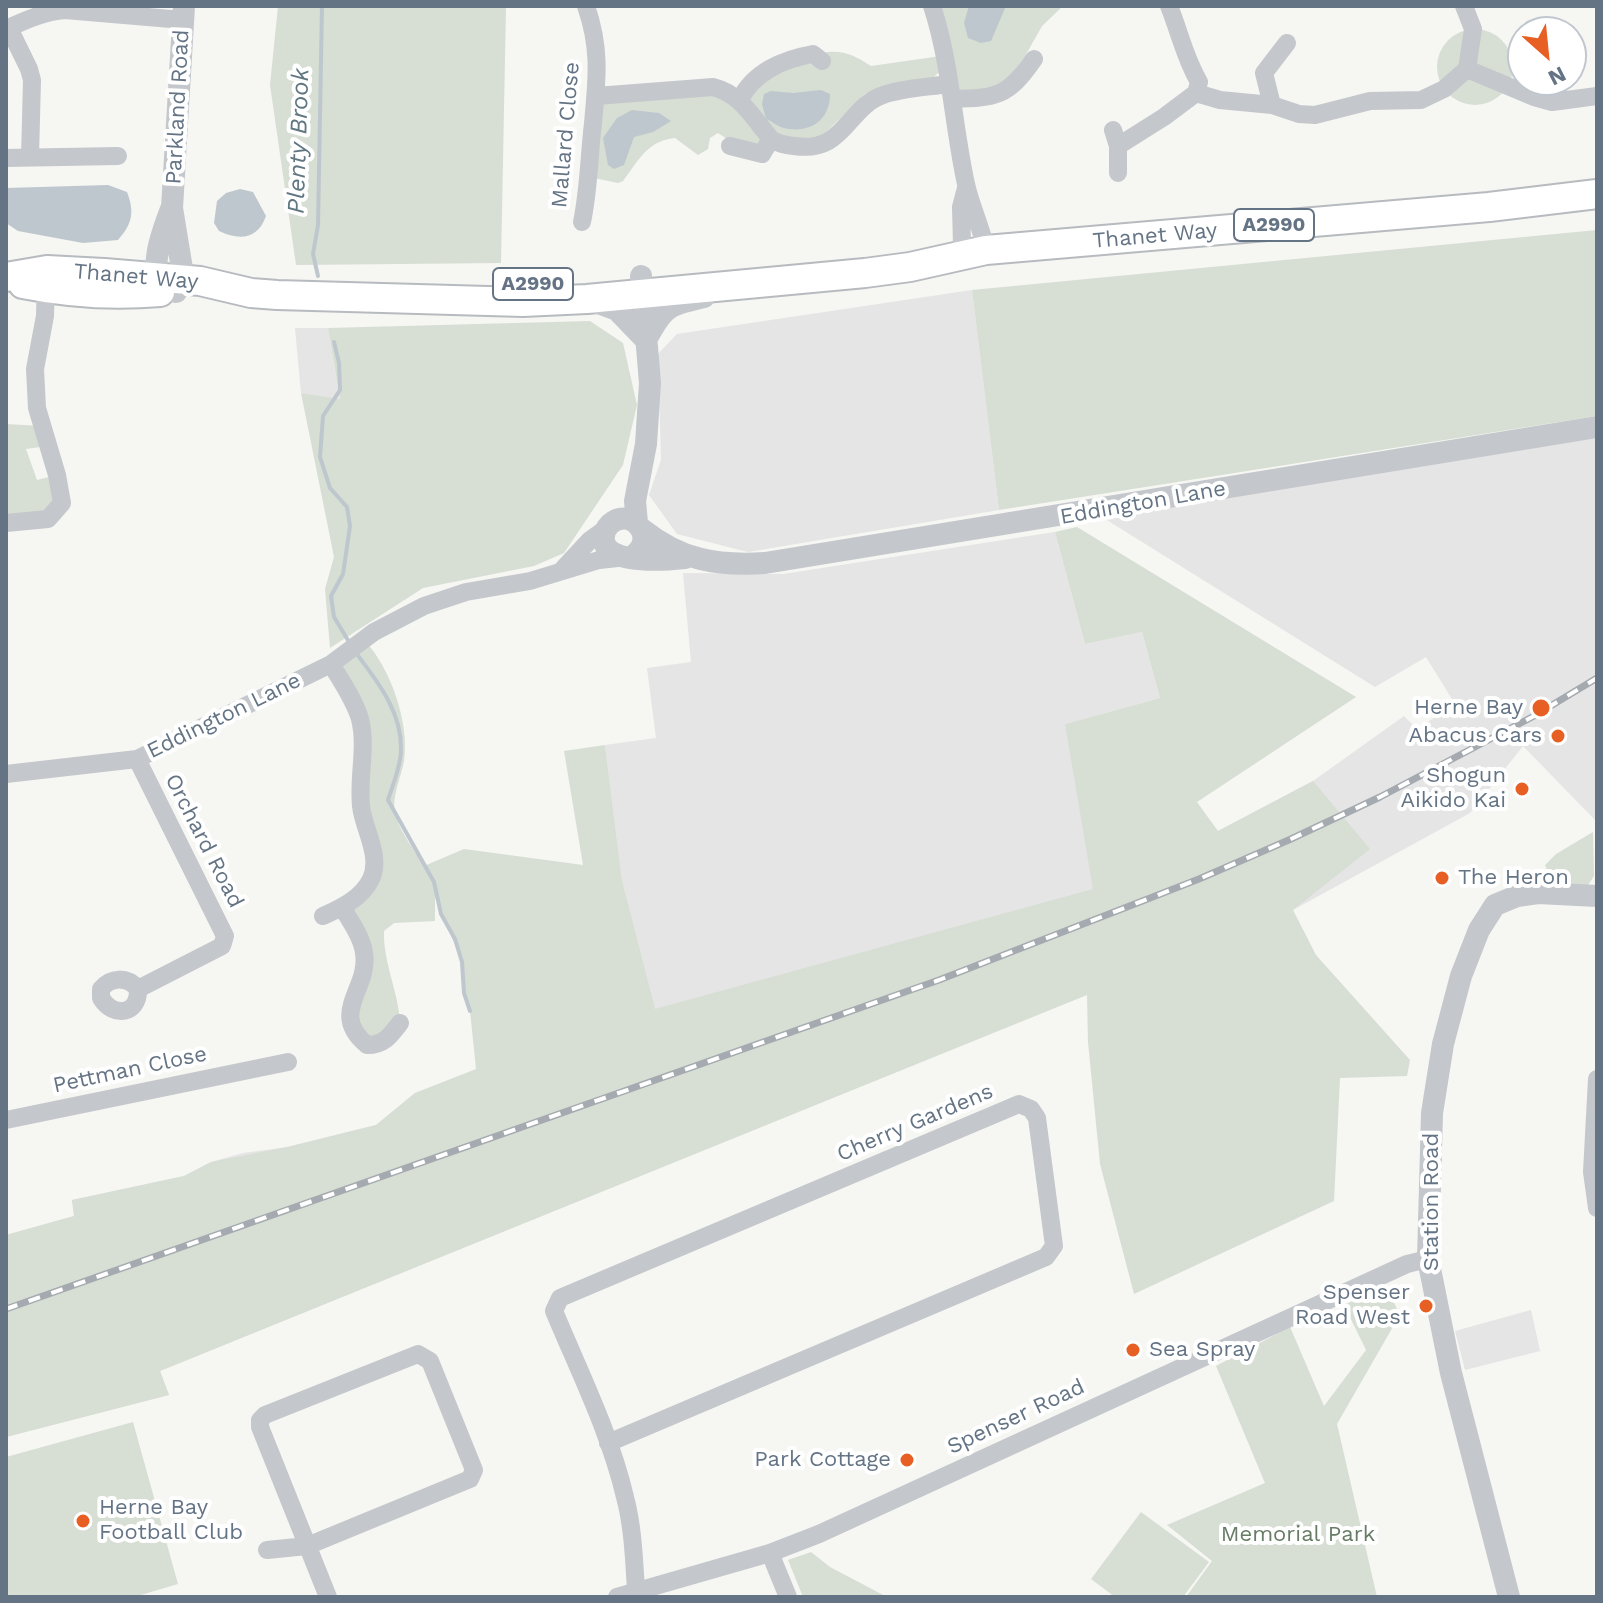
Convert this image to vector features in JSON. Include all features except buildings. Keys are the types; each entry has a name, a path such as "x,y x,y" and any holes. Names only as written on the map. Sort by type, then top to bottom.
{"main road":[{"name":"Thanet Way","path":"6,279 170,286 197,299 264,294 523,302 587,299 642,284 970,250 1597,197"},
{"name":"Thanet Way","path":"426,299 501,287 759,283 865,273 970,250"}],"street":[{"name":"Mallard Close","path":"582,222 589,190 597,45 586,6"},
{"path":"932,6 941,37 966,188 981,225 970,250"},
{"path":"1118,173 1116,138 1164,117 1196,93 1199,82 1185,56 1169,6"},
{"path":"1196,93 1220,100 1272,105 1299,114 1315,115 1370,101 1421,100 1444,89 1467,69 1473,29 1464,6"},
{"path":"30,157 32,80 7,29 50,11 183,13"},
{"name":"Parkland Road","path":"170,286 158,251 172,208 183,13"},
{"path":"1272,105 1264,73 1287,43"},
{"path":"740,100 751,82 790,59 813,54 822,61"},
{"path":"596,96 713,87 728,91 740,100 771,139 791,146 821,146 833,141 870,102 886,94 950,92 994,96 1008,91 1021,79 1034,59"},
{"path":"1467,69 1552,102 1597,96"},
{"path":"730,146 762,154 771,139"},
{"path":"6,158 118,156"},
{"path":"6,523 48,519 62,503 37,408 35,369 45,316 46,279"},
{"path":"646,340 660,312 677,303 759,283"},
{"path":"642,284 650,383 642,462 635,501 644,542 637,554 625,557 605,545 617,503 642,462"},
{"path":"587,299 617,310 646,340"},
{"name":"Eddington Lane","path":"640,526 663,546 689,557 736,565 806,558 1597,427"},
{"path":"562,572 590,540 610,525 625,518 640,526"},
{"name":"Eddington Lane","path":"6,774 137,759 331,664 352,648 376,620 466,592 530,581 625,557 667,560 689,557"},
{"path":"323,916 342,907 364,889 374,866 361,808 363,748 360,721 355,704 331,664"},
{"name":"Orchard Road","path":"137,759 225,936 222,946 138,989"},
{"name":"Station Road","path":"1509,1597 1451,1373 1428,1259 1432,1113 1443,1044 1461,976 1479,930 1495,905 1517,896 1538,893 1597,896"},
{"path":"342,907 364,952 364,969 351,1005 352,1031 367,1045 375,1045 382,1043 400,1023"},
{"name":"Pettman Close","path":"6,1120 262,1060 288,1062"},
{"path":"1597,1079 1592,1172 1597,1208"},
{"name":"Cherry Gardens","path":"608,1443 1046,1257 1054,1246 1037,1118 1031,1109 1019,1104 560,1298 554,1311 608,1443 625,1496 632,1538 628,1594"},
{"name":"Spenser Road","path":"628,1594 770,1553 819,1534 1407,1264 1428,1259"},
{"path":"267,1550 307,1546 474,1476 425,1355 404,1359 265,1415 260,1420 260,1427 307,1546 328,1597"},
{"path":"770,1553 788,1597"}],"shaded area":[{"path":"969,6 1006,6 991,41 981,43 968,38 964,23"},
{"path":"821,90 830,94 829,103 822,118 810,127 784,128 766,119 762,104 764,94 771,91 793,93"},
{"path":"632,110 659,113 671,121 653,132 634,137 624,165 614,169 608,165 603,138 617,118"},
{"path":"108,185 127,192 131,206 129,223 118,240 83,243 18,231 6,223 6,188"},
{"path":"240,189 253,192 266,216 258,229 241,237 219,231 214,223 217,201 226,193"},
{"path":"972,290 999,510 748,552 677,534 649,495 661,460 658,354 677,334"},
{"path":"295,328 328,328 340,400 301,393"},
{"path":"1597,437 1597,822 1523,746 1470,813 1293,910 160,1371 169,1395 6,1437 6,1235 74,1216 72,1200 184,1176 211,1162 243,1153 288,1147 376,1125 415,1093 654,1009 622,880 605,745 656,738 647,668 691,662 683,573 783,574 1055,532 1085,644 1142,632 1160,698 1065,724 1218,831 1313,781 1404,716 1417,729 1455,704 1426,657 1375,687 1102,517"},
{"path":"1531,1310 1540,1351 1465,1370 1455,1331"}],"green space":[{"path":"278,6 506,6 501,263 296,265 270,85"},
{"path":"938,6 1063,6 1042,26 1007,80 994,88 954,96 949,70 934,77 865,94 813,141 759,145 733,143 718,133 710,138 708,149 698,155 675,138 650,147 623,181 618,183 594,178 600,102 704,93 721,97 807,59 809,64 818,65 822,53 829,52 848,54 871,66 948,55"},
{"path":"1475,29 1489,32 1506,46 1507,86 1502,94 1489,102 1475,105 1461,102 1448,94 1440,81 1437,67 1440,53 1448,40 1461,32"},
{"path":"1597,230 1597,416 999,510 972,290"},
{"path":"590,321 623,343 637,405 623,465 564,553 534,566 423,588 330,648 325,589 334,557 301,393 340,399 328,328"},
{"path":"6,424 41,426 48,446 26,449 37,480 57,475 59,509 6,523"},
{"path":"1077,527 1356,697 1197,802 1218,831 1313,781 1370,849 1293,910 1316,955 1410,1060 1407,1076 1340,1078 1334,1201 1134,1294 1100,1164 1088,1042 1087,995 160,1371 169,1395 6,1437 6,1235 74,1216 72,1200 184,1176 211,1162 376,1125 415,1093 476,1069 462,962 435,897 435,921 394,923 384,931 400,1023 382,1043 352,1031 364,969 342,907 371,878 363,748 331,664 364,640 390,680 401,713 405,746 394,810 401,829 424,866 464,849 583,865 564,751 605,745 622,880 655,1009 1093,889 1065,724 1160,698 1142,632 1085,644 1055,532"},
{"path":"1593,832 1594,876 1588,885 1567,885 1552,878 1545,865 1556,854"},
{"name":"Memorial Park","path":"1387,1285 1398,1318 1337,1424 1377,1597 1186,1597 1212,1561 1167,1525 1265,1483 1216,1366 1290,1327 1324,1406 1366,1350 1344,1305"},
{"name":"Herne Bay Football Club","path":"133,1422 178,1584 134,1597 6,1597 6,1457"},
{"path":"1141,1512 1209,1562 1183,1597 1115,1597 1091,1579"},
{"path":"811,1552 830,1567 887,1597 803,1597 788,1560"}],"waterway":[{"name":"Plenty Brook","path":"318,276 313,254 318,225 322,6"},
{"name":"Plenty Brook","path":"334,342 340,390 323,416 320,457 330,488 347,507 350,526 343,574 331,596 334,617 349,642"},
{"name":"Plenty Brook","path":"356,653 393,710 400,736 401,756 388,800 434,882 441,914 455,939 462,962 464,993 470,1011"}],"railway":[{"path":"6,1309 939,980 1199,879 1380,797 1534,716 1597,678"}],"place":[{"name":"Herne Bay","path":"1541,708"},
{"name":"Abacus Cars","path":"1558,736"},
{"name":"Shogun Aikido Kai","path":"1522,789"},
{"name":"The Heron","path":"1442,878"},
{"name":"Spenser Road West","path":"1426,1306"},
{"name":"Sea Spray","path":"1133,1350"},
{"name":"Park Cottage","path":"907,1460"},
{"name":"Herne Bay Football Club","path":"83,1521"}]}
